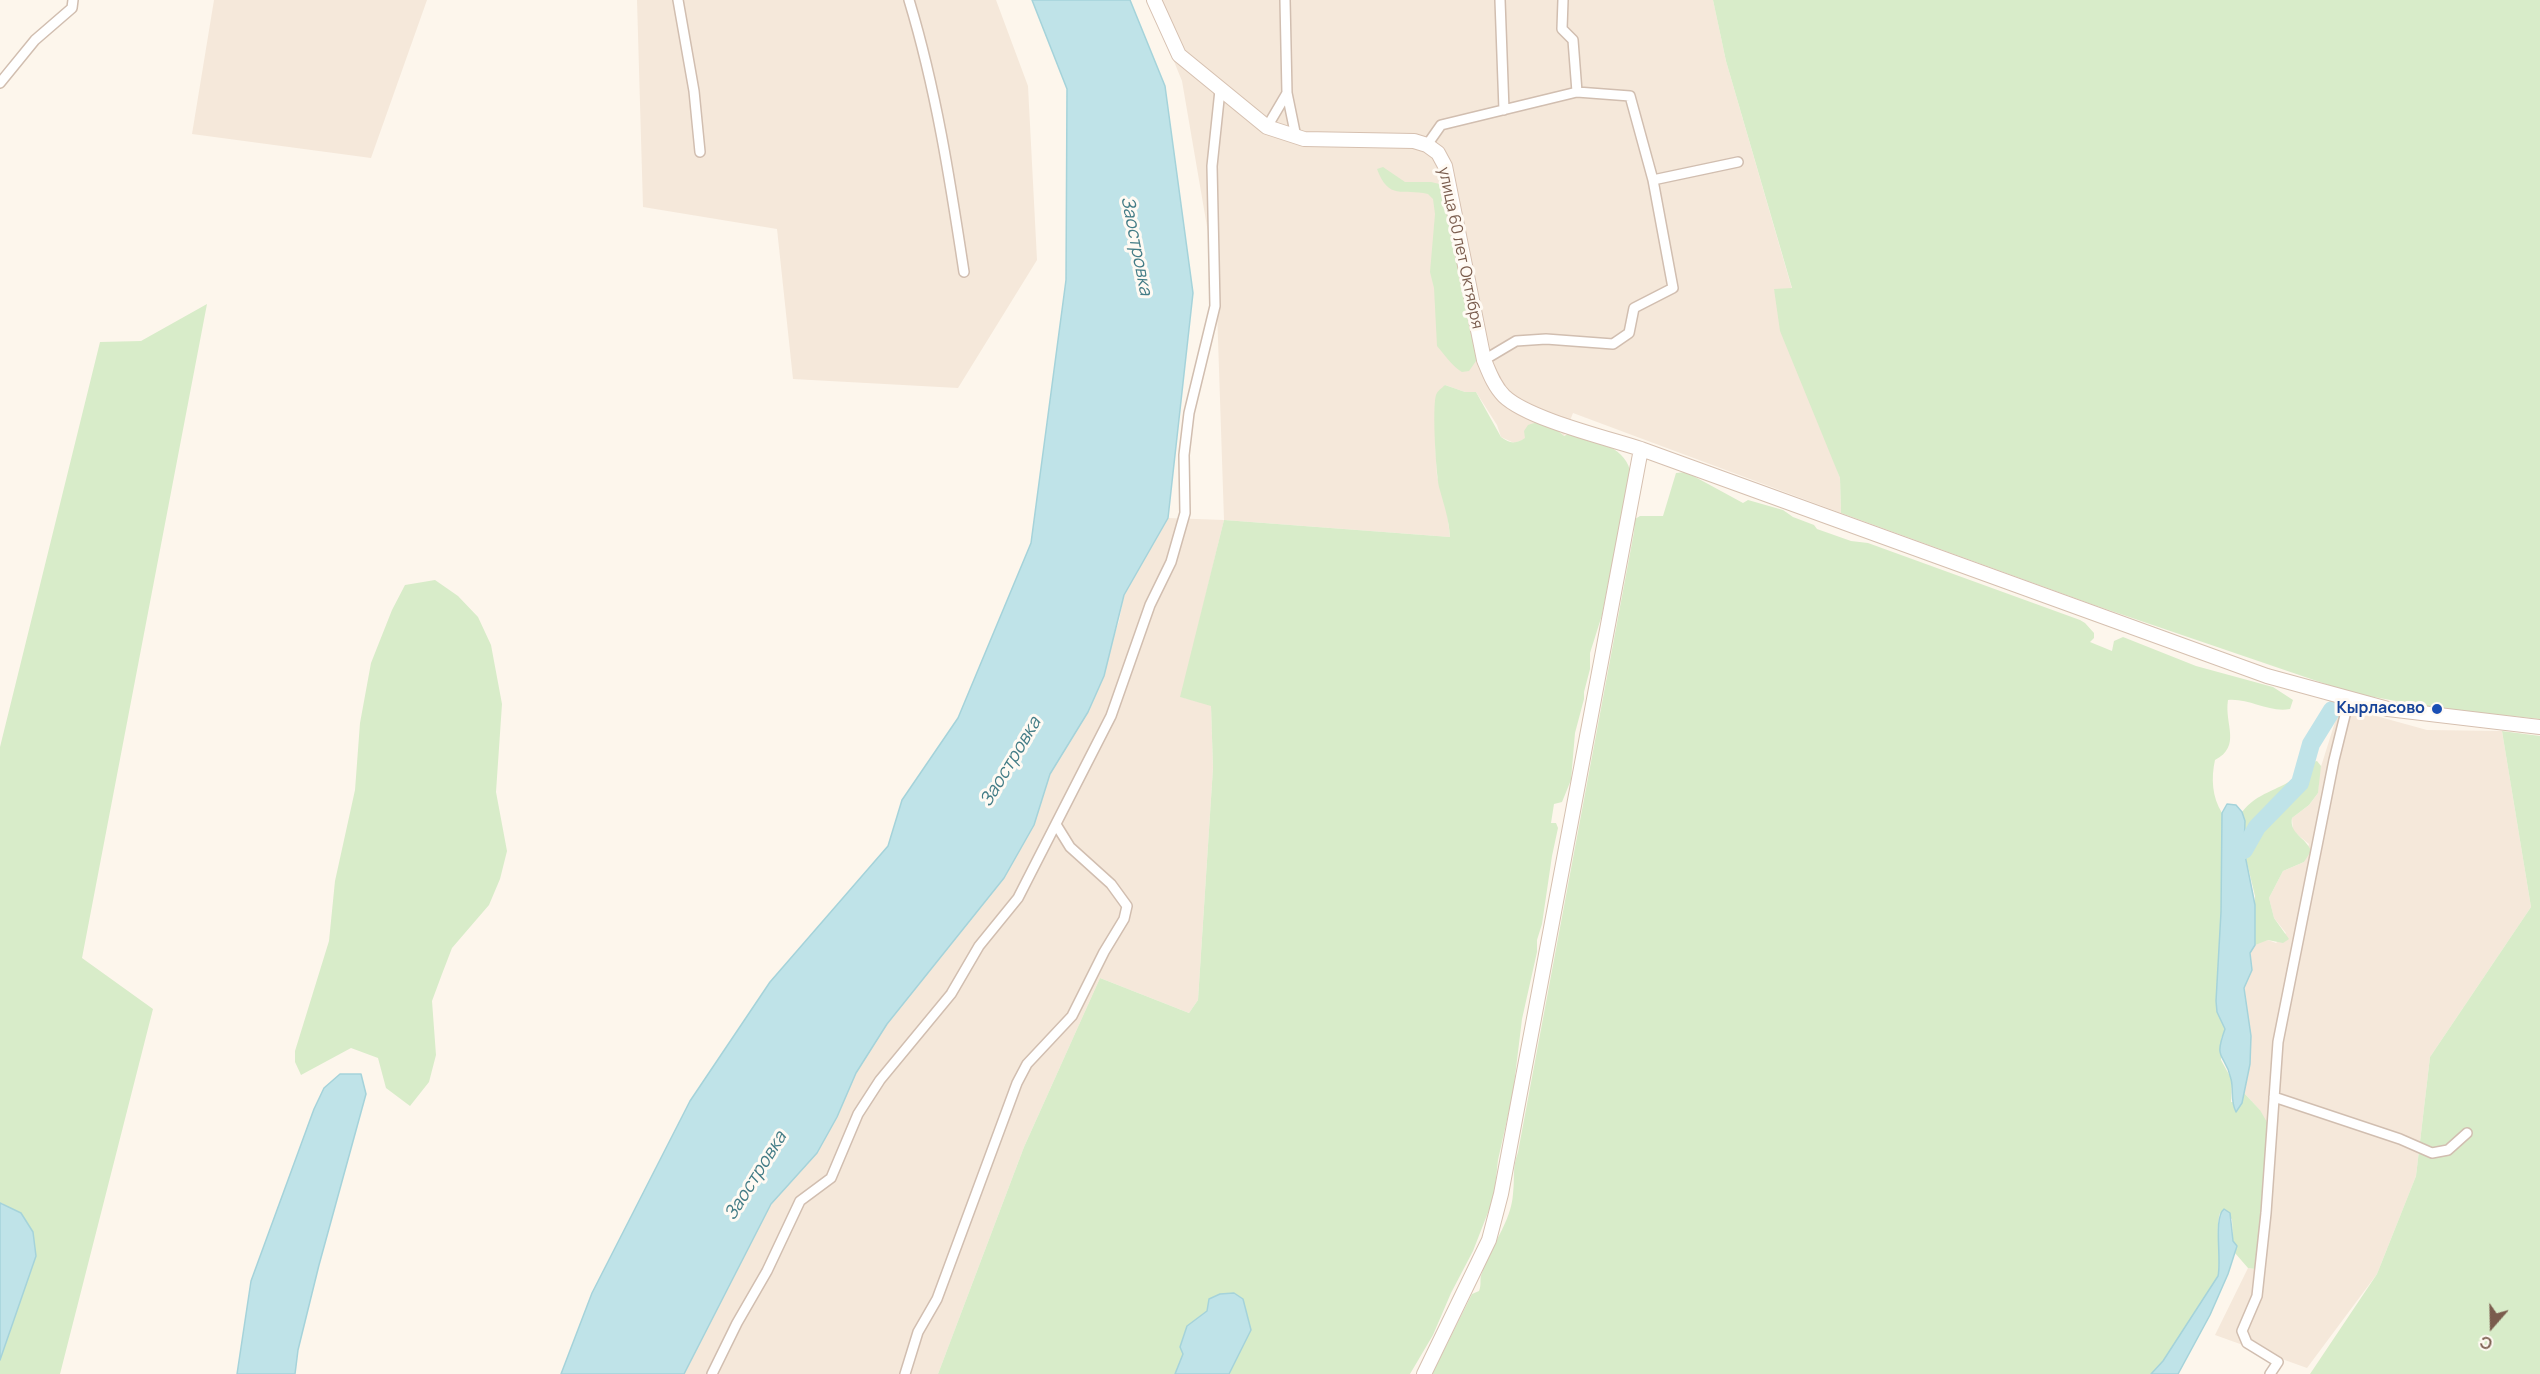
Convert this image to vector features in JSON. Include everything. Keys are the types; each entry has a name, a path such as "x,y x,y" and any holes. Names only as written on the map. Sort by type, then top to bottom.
{"street":[{"path":"0,83 35,40 72,9 73,0"},
{"path":"678,0 694,91 700,152"},
{"path":"909,0 921,40 945,147 964,272"},
{"name":"улица 60 лет Октября","path":"1154,0 1179,55 1267,127 1296,137 1323,140 1414,141 1438,153 1450,182 1484,360 1493,382 1504,396 1536,415 1641,449 2267,676 2349,699 2420,714 2540,727"},
{"path":"1285,0 1287,93 1296,137"},
{"path":"1500,0 1504,110"},
{"path":"1563,0 1562,29 1573,40 1577,92"},
{"path":"712,1374 737,1323 767,1271 800,1200 831,1178 858,1114 880,1080 951,994 979,946 1018,898 1057,826 1079,774 1111,716 1150,605 1172,562 1185,513 1184,455 1189,413 1215,306 1212,166 1220,90"},
{"path":"1427,146 1441,125 1577,92 1629,96 1653,180 1673,288 1634,308 1629,333 1613,344 1546,339 1516,341 1484,360"},
{"path":"1267,127 1287,93"},
{"path":"1653,180 1738,162"},
{"path":"1424,1374 1489,1240 1501,1194 1641,449"},
{"path":"2270,1374 2278,1362 2247,1343 2242,1331 2258,1296 2280,1030 2334,760 2349,699"},
{"path":"905,1374 918,1332 937,1299 1017,1083 1027,1064 1072,1016 1104,952 1124,919 1127,906 1124,899 1070,847 1057,826"},
{"path":"2274,1097 2400,1139 2432,1153 2448,1150 2467,1133"}],"shaded area":[{"path":"214,0 427,0 371,158 192,134"},
{"path":"637,0 996,0 1028,86 1037,260 958,388 793,379 777,229 643,207"},
{"path":"1149,0 1713,0 1726,61 1792,289 1774,289 1840,478 1841,513 1573,413 1564,436 1557,429 1514,443 1501,437 1497,425 1476,392 1465,392 1445,385 1435,440 1437,476 1447,512 1450,537 1224,520 1216,279 1182,81"},
{"path":"1168,518 1224,520 1181,697 1211,705 1213,768 1198,1000 1189,1013 1100,978 1024,1147 938,1374 684,1374 771,1204 817,1153 837,1117 856,1073 887,1024 1004,878 1034,825 1050,774 1088,712 1119,621 1124,595"},
{"name":"Кырласово","path":"2340,706 2427,730 2502,731 2531,907 2430,1057 2416,1176 2377,1274 2307,1368 2215,1335 2248,1268 2255,1269 2260,1110 2244,1093 2250,1064 2251,1036 2244,988 2252,970 2250,953 2261,941 2268,940 2276,943 2286,933 2274,918 2269,898 2283,871 2304,862 2309,844 2293,831 2292,818 2309,805 2318,793 2319,773"}],"green space":[{"path":"1713,0 2540,0 2540,719 2434,708 2352,693 2094,605 1841,513 1840,478 1780,331 1774,289 1792,288 1726,61"},
{"path":"1383,167 1405,182 1431,182 1444,185 1475,341 1476,361 1469,371 1459,370 1437,346 1434,288 1430,272 1435,214 1433,199 1428,194 1397,191 1386,186 1377,169"},
{"path":"207,304 82,958 153,1009 60,1374 0,1374 0,1360 36,1256 0,1203 0,747 100,342 141,341"},
{"path":"1445,385 1465,392 1476,392 1501,437 1507,441 1522,440 1525,438 1524,431 1528,425 1542,423 1564,436 1570,433 1614,449 1621,455 1630,470 1602,615 1590,653 1590,669 1575,733 1571,780 1562,802 1554,804 1551,823 1556,823 1558,828 1542,924 1537,940 1537,952 1522,1019 1513,1093 1498,1160 1494,1197 1473,1251 1451,1293 1433,1335 1410,1374 1229,1374 1251,1330 1207,1311 1187,1326 1183,1354 1175,1374 938,1374 1024,1147 1100,978 1189,1013 1198,1000 1213,768 1211,706 1180,697 1224,520 1450,537 1439,487 1434,413 1436,395"},
{"path":"1686,472 1743,503 1748,500 1783,510 1793,517 1814,525 1817,529 1851,541 1868,543 2080,620 2094,633 2094,638 2090,642 2112,651 2114,641 2123,637 2196,666 2273,687 2293,700 2290,709 2282,710 2244,701 2228,700 2230,741 2228,748 2215,760 2213,774 2214,794 2222,813 2221,912 2216,1001 2217,1012 2225,1029 2221,1039 2221,1060 2232,1080 2231,1102 2242,1103 2244,1093 2260,1110 2268,1124 2259,1263 2255,1269 2248,1268 2235,1253 2237,1246 2233,1241 2232,1219 2220,1213 2218,1276 2163,1361 2151,1374 1432,1374 1472,1294 1479,1291 1481,1275 1511,1205 1515,1163 1635,519 1640,516 1663,516 1676,473"},
{"path":"435,580 458,596 478,617 491,645 502,704 496,792 507,851 500,879 489,905 452,948 442,974 432,1001 436,1055 429,1082 410,1106 386,1088 378,1058 351,1048 301,1075 295,1062 295,1051 329,941 335,881 355,790 360,723 371,663 392,610 405,585"},
{"path":"2502,731 2540,736 2540,1374 2310,1374 2377,1274 2416,1176 2430,1057 2531,907"},
{"path":"2317,761 2321,766 2318,793 2309,805 2292,818 2295,832 2306,842 2311,851 2304,862 2283,871 2269,898 2274,918 2289,939 2283,943 2268,940 2255,945 2255,896 2244,850 2245,821 2242,812 2254,800 2298,776 2307,766"}],"water":[{"name":"Заостровка","path":"1032,0 1130,0 1165,86 1193,293 1168,518 1124,595 1104,676 1088,712 1050,774 1034,825 1004,878 887,1024 856,1073 837,1117 817,1153 771,1204 684,1374 561,1374 592,1293 690,1101 770,982 888,846 902,800 958,718 1031,543 1066,280 1067,89"},
{"path":"2227,804 2236,805 2245,821 2244,850 2255,905 2255,945 2250,953 2252,970 2244,988 2251,1036 2250,1064 2242,1103 2236,1112 2229,1070 2220,1052 2225,1029 2217,1012 2216,1001 2221,912 2222,813"},
{"path":"340,1074 361,1074 366,1094 319,1265 298,1350 295,1374 237,1374 251,1281 314,1109 324,1088"},
{"path":"0,1203 21,1213 33,1232 36,1256 0,1360"},
{"path":"2224,1209 2230,1213 2233,1241 2237,1246 2228,1274 2210,1315 2178,1374 2151,1374 2163,1361 2218,1276 2218,1230"},
{"path":"1234,1293 1243,1299 1251,1330 1229,1374 1175,1374 1183,1354 1180,1347 1187,1326 1207,1311 1209,1299 1220,1294"}],"waterway":[{"path":"2244,850 2257,827 2300,783 2311,744 2332,710"}],"place":[{"name":"Кырласово","path":"2437,709"}]}
